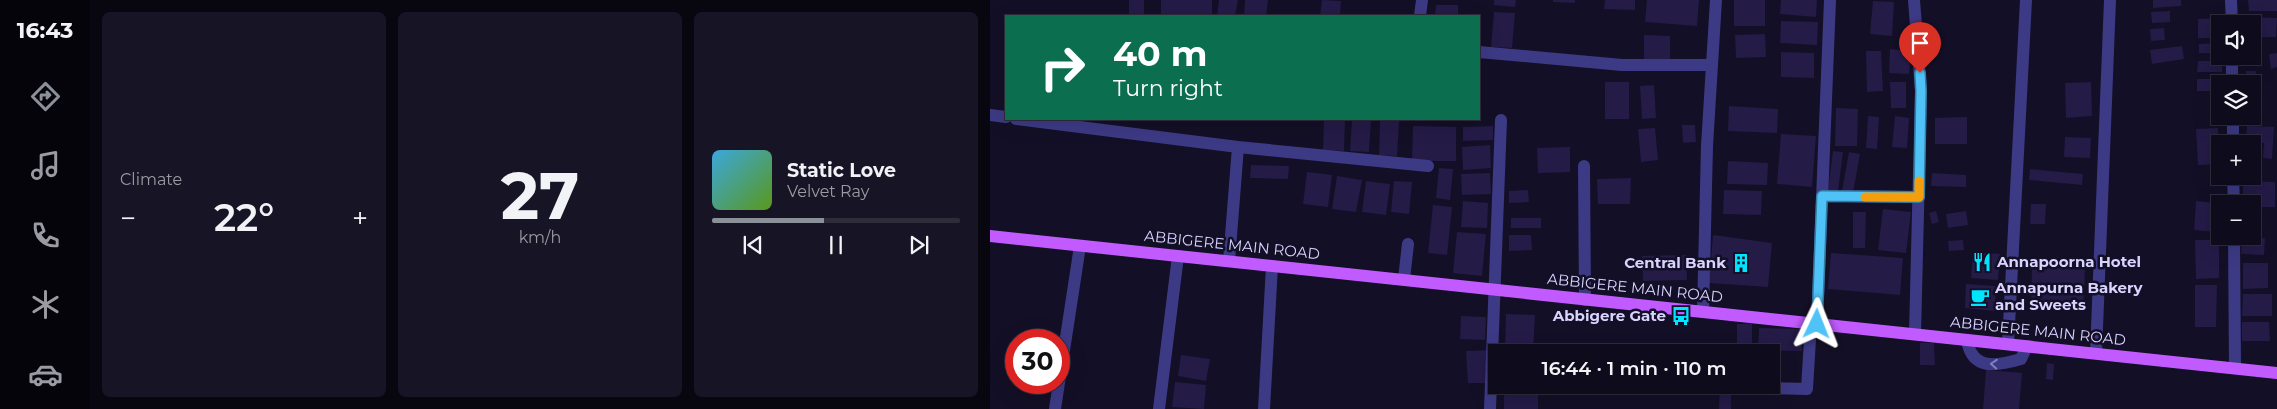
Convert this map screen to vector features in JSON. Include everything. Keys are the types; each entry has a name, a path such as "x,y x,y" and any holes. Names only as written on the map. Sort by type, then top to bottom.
{"main road":[{"name":"ABBIGERE MAIN ROAD","path":"990,236 2277,372"}],"street":[{"path":"1420,15 1422,0"},
{"path":"1703,312 1707,146 1716,0"},
{"path":"1780,388 1807,389 1814,324 1822,196 1830,0"},
{"path":"1914,0 1921,91 1916,334"},
{"path":"2008,344 2026,0"},
{"path":"2096,353 2110,0"},
{"path":"2231,0 2232,15"},
{"path":"1480,52 1622,65 1712,65"},
{"path":"990,115 1005,118"},
{"path":"1024,120 1238,147 1428,166"},
{"path":"1490,409 1501,120"},
{"path":"1229,261 1238,147"},
{"path":"1584,166 1585,300"},
{"path":"1822,196 1919,197"},
{"path":"1404,280 1408,244"},
{"path":"2234,245 2236,368"},
{"path":"1055,409 1080,246"},
{"path":"1159,409 1178,256"},
{"path":"1264,409 1272,266"},
{"path":"1967,340 1969,352 1980,362 2001,365 2020,359 2027,346"}],"building":[{"path":"1129,0 1144,0 1144,15 1129,15"},
{"path":"1161,0 1212,0 1212,15 1161,15"},
{"path":"1219,0 1238,0 1235,15 1217,15"},
{"path":"1245,0 1268,0 1266,15 1244,15"},
{"path":"1322,0 1341,1 1340,15 1320,15"},
{"path":"1494,0 1516,0 1515,7 1494,5"},
{"path":"1553,0 1575,0 1575,3 1553,2"},
{"path":"1605,0 1635,0 1635,10 1604,9"},
{"path":"1647,0 1699,0 1697,26 1645,22"},
{"path":"1734,0 1765,0 1765,26 1734,26"},
{"path":"1781,0 1817,0 1816,17 1780,14"},
{"path":"2153,0 2181,0 2181,6 2153,8"},
{"path":"2248,0 2277,0 2277,11 2249,11"},
{"path":"1873,1 1894,2 1892,36 1870,34"},
{"path":"1436,5 1458,5 1458,15 1435,15"},
{"path":"2170,11 2170,22 2152,23 2151,12"},
{"path":"1494,12 1515,13 1512,48 1491,47"},
{"path":"2261,17 2277,18 2276,37 2261,37"},
{"path":"2211,18 2211,38 2198,38 2198,19"},
{"path":"1781,21 1818,22 1817,45 1780,43"},
{"path":"2164,28 2165,40 2151,41 2150,29"},
{"path":"1765,34 1766,57 1736,58 1735,35"},
{"path":"1644,35 1670,36 1670,61 1644,61"},
{"path":"2211,43 2211,53 2199,53 2199,44"},
{"path":"2182,46 2184,59 2152,64 2150,50"},
{"path":"1890,49 1911,51 1909,74 1889,73"},
{"path":"1866,51 1881,51 1883,91 1867,92"},
{"path":"1781,52 1814,53 1814,78 1781,77"},
{"path":"2277,53 2277,67 2271,69 2269,54"},
{"path":"2198,61 2211,61 2211,65 2222,65 2222,72 2197,72"},
{"path":"2246,71 2256,71 2256,75 2246,75"},
{"path":"2197,79 2211,79 2211,91 2197,91"},
{"path":"1605,82 1629,82 1629,119 1605,119"},
{"path":"1890,82 1906,82 1906,108 1891,108"},
{"path":"2091,82 2092,116 2066,118 2065,83"},
{"path":"1654,85 1656,118 1642,119 1640,86"},
{"path":"1729,106 1778,109 1777,133 1728,131"},
{"path":"1836,108 1858,109 1857,146 1835,146"},
{"path":"1868,116 1879,117 1877,149 1866,148"},
{"path":"1895,116 1909,118 1907,148 1892,147"},
{"path":"1967,117 1967,144 1935,144 1935,118"},
{"path":"1324,120 1345,120 1344,151 1323,150"},
{"path":"1352,120 1371,121 1369,152 1350,151"},
{"path":"1380,121 1399,121 1397,156 1379,155"},
{"path":"1682,125 1695,125 1696,142 1683,143"},
{"path":"1413,126 1456,127 1456,161 1412,161"},
{"path":"1493,126 1493,140 1463,141 1463,127"},
{"path":"2247,126 2274,127 2272,159 2263,158 2264,143 2261,143 2261,135 2246,135"},
{"path":"1655,128 1658,160 1641,162 1638,129"},
{"path":"2218,128 2218,135 2211,135 2211,164 2198,165 2196,129"},
{"path":"1781,134 1816,136 1812,187 1777,184"},
{"path":"2065,137 2091,138 2090,158 2064,157"},
{"path":"1490,145 1491,168 1463,170 1462,147"},
{"path":"1570,147 1570,172 1538,173 1537,148"},
{"path":"1833,151 1843,152 1838,191 1828,190"},
{"path":"1849,152 1860,154 1853,193 1842,191"},
{"path":"1728,161 1768,163 1767,185 1727,184"},
{"path":"1251,165 1289,166 1288,179 1250,178"},
{"path":"1439,168 1453,169 1450,200 1436,198"},
{"path":"2030,169 2083,174 2082,185 2029,180"},
{"path":"1307,172 1332,175 1328,207 1303,204"},
{"path":"1490,173 1491,194 1462,195 1461,174"},
{"path":"1932,173 1966,175 1966,187 1931,186"},
{"path":"1337,176 1362,180 1356,212 1332,209"},
{"path":"1631,178 1630,204 1598,204 1597,179"},
{"path":"1366,181 1390,184 1386,215 1362,212"},
{"path":"1394,181 1412,182 1409,214 1391,212"},
{"path":"2261,182 2275,182 2275,207 2261,207 2261,195 2243,195 2243,185 2261,185"},
{"path":"1528,190 1529,202 1509,203 1509,191"},
{"path":"1724,190 1762,191 1761,215 1723,214"},
{"path":"1463,201 1488,203 1487,228 1461,227"},
{"path":"2196,201 2211,202 2211,232 2194,230"},
{"path":"2031,204 2046,204 2045,224 2030,224"},
{"path":"1433,205 1452,207 1447,255 1428,253"},
{"path":"1883,209 1911,212 1906,253 1878,250"},
{"path":"1936,211 1939,222 1932,224 1929,213"},
{"path":"1966,211 1968,225 1948,228 1946,214"},
{"path":"1853,212 1866,212 1865,248 1853,248"},
{"path":"1511,218 1541,218 1541,228 1511,228"},
{"path":"1457,232 1486,234 1482,276 1453,273"},
{"path":"1509,235 1531,235 1532,250 1509,251"},
{"name":"Central Bank","path":"1713,235 1772,243 1768,287 1709,283"},
{"path":"2261,238 2265,238 2264,255 2241,254 2242,245 2261,245"},
{"path":"1963,240 1964,250 1949,251 1948,241"},
{"path":"2195,240 2211,240 2211,245 2219,245 2219,278 2196,279"},
{"path":"1973,252 2000,254 1998,280 1971,278"},
{"path":"1831,253 1903,258 1900,295 1828,289"},
{"path":"1686,255 1687,280 1643,281 1642,256"},
{"path":"2243,263 2268,263 2268,288 2243,289"},
{"path":"2032,267 2085,268 2083,311 2031,310"},
{"name":"Annapurna Bakery and Sweets","path":"1966,284 1996,286 1995,311 1965,308"},
{"path":"2195,285 2217,285 2216,327 2195,327"},
{"path":"2243,294 2272,294 2272,316 2242,316"},
{"path":"1506,314 1535,315 1533,344 1505,344"},
{"path":"1461,316 1486,317 1485,340 1460,339"},
{"path":"2242,322 2269,322 2270,341 2242,341"},
{"path":"1737,324 1752,324 1752,344 1737,344"},
{"path":"1759,328 1802,329 1802,351 1780,350 1780,344 1758,344"},
{"path":"1920,343 1934,343 1935,365 1920,365"},
{"path":"1488,350 1488,383 1468,383 1466,351"},
{"path":"1181,355 1210,359 1206,381 1178,376"},
{"path":"2047,363 2054,364 2053,380 2046,379"},
{"path":"1986,370 2022,373 2019,409 1983,409"},
{"path":"1175,382 1206,385 1204,409 1172,407"},
{"path":"1720,394 1731,394 1731,409 1719,409"},
{"path":"1504,395 1538,395 1538,409 1504,409"}],"slow traffic":[{"path":"1865,197 1919,197 1919,181"}],"place":[{"name":"Annapoorna Hotel","path":"1982,262"},
{"name":"Central Bank","path":"1741,263"},
{"name":"Annapurna Bakery and Sweets","path":"1980,297"},
{"name":"Abbigere Gate","path":"1681,316"}],"route":[{"path":"1817,324 1822,196 1919,197 1920,73"}]}
